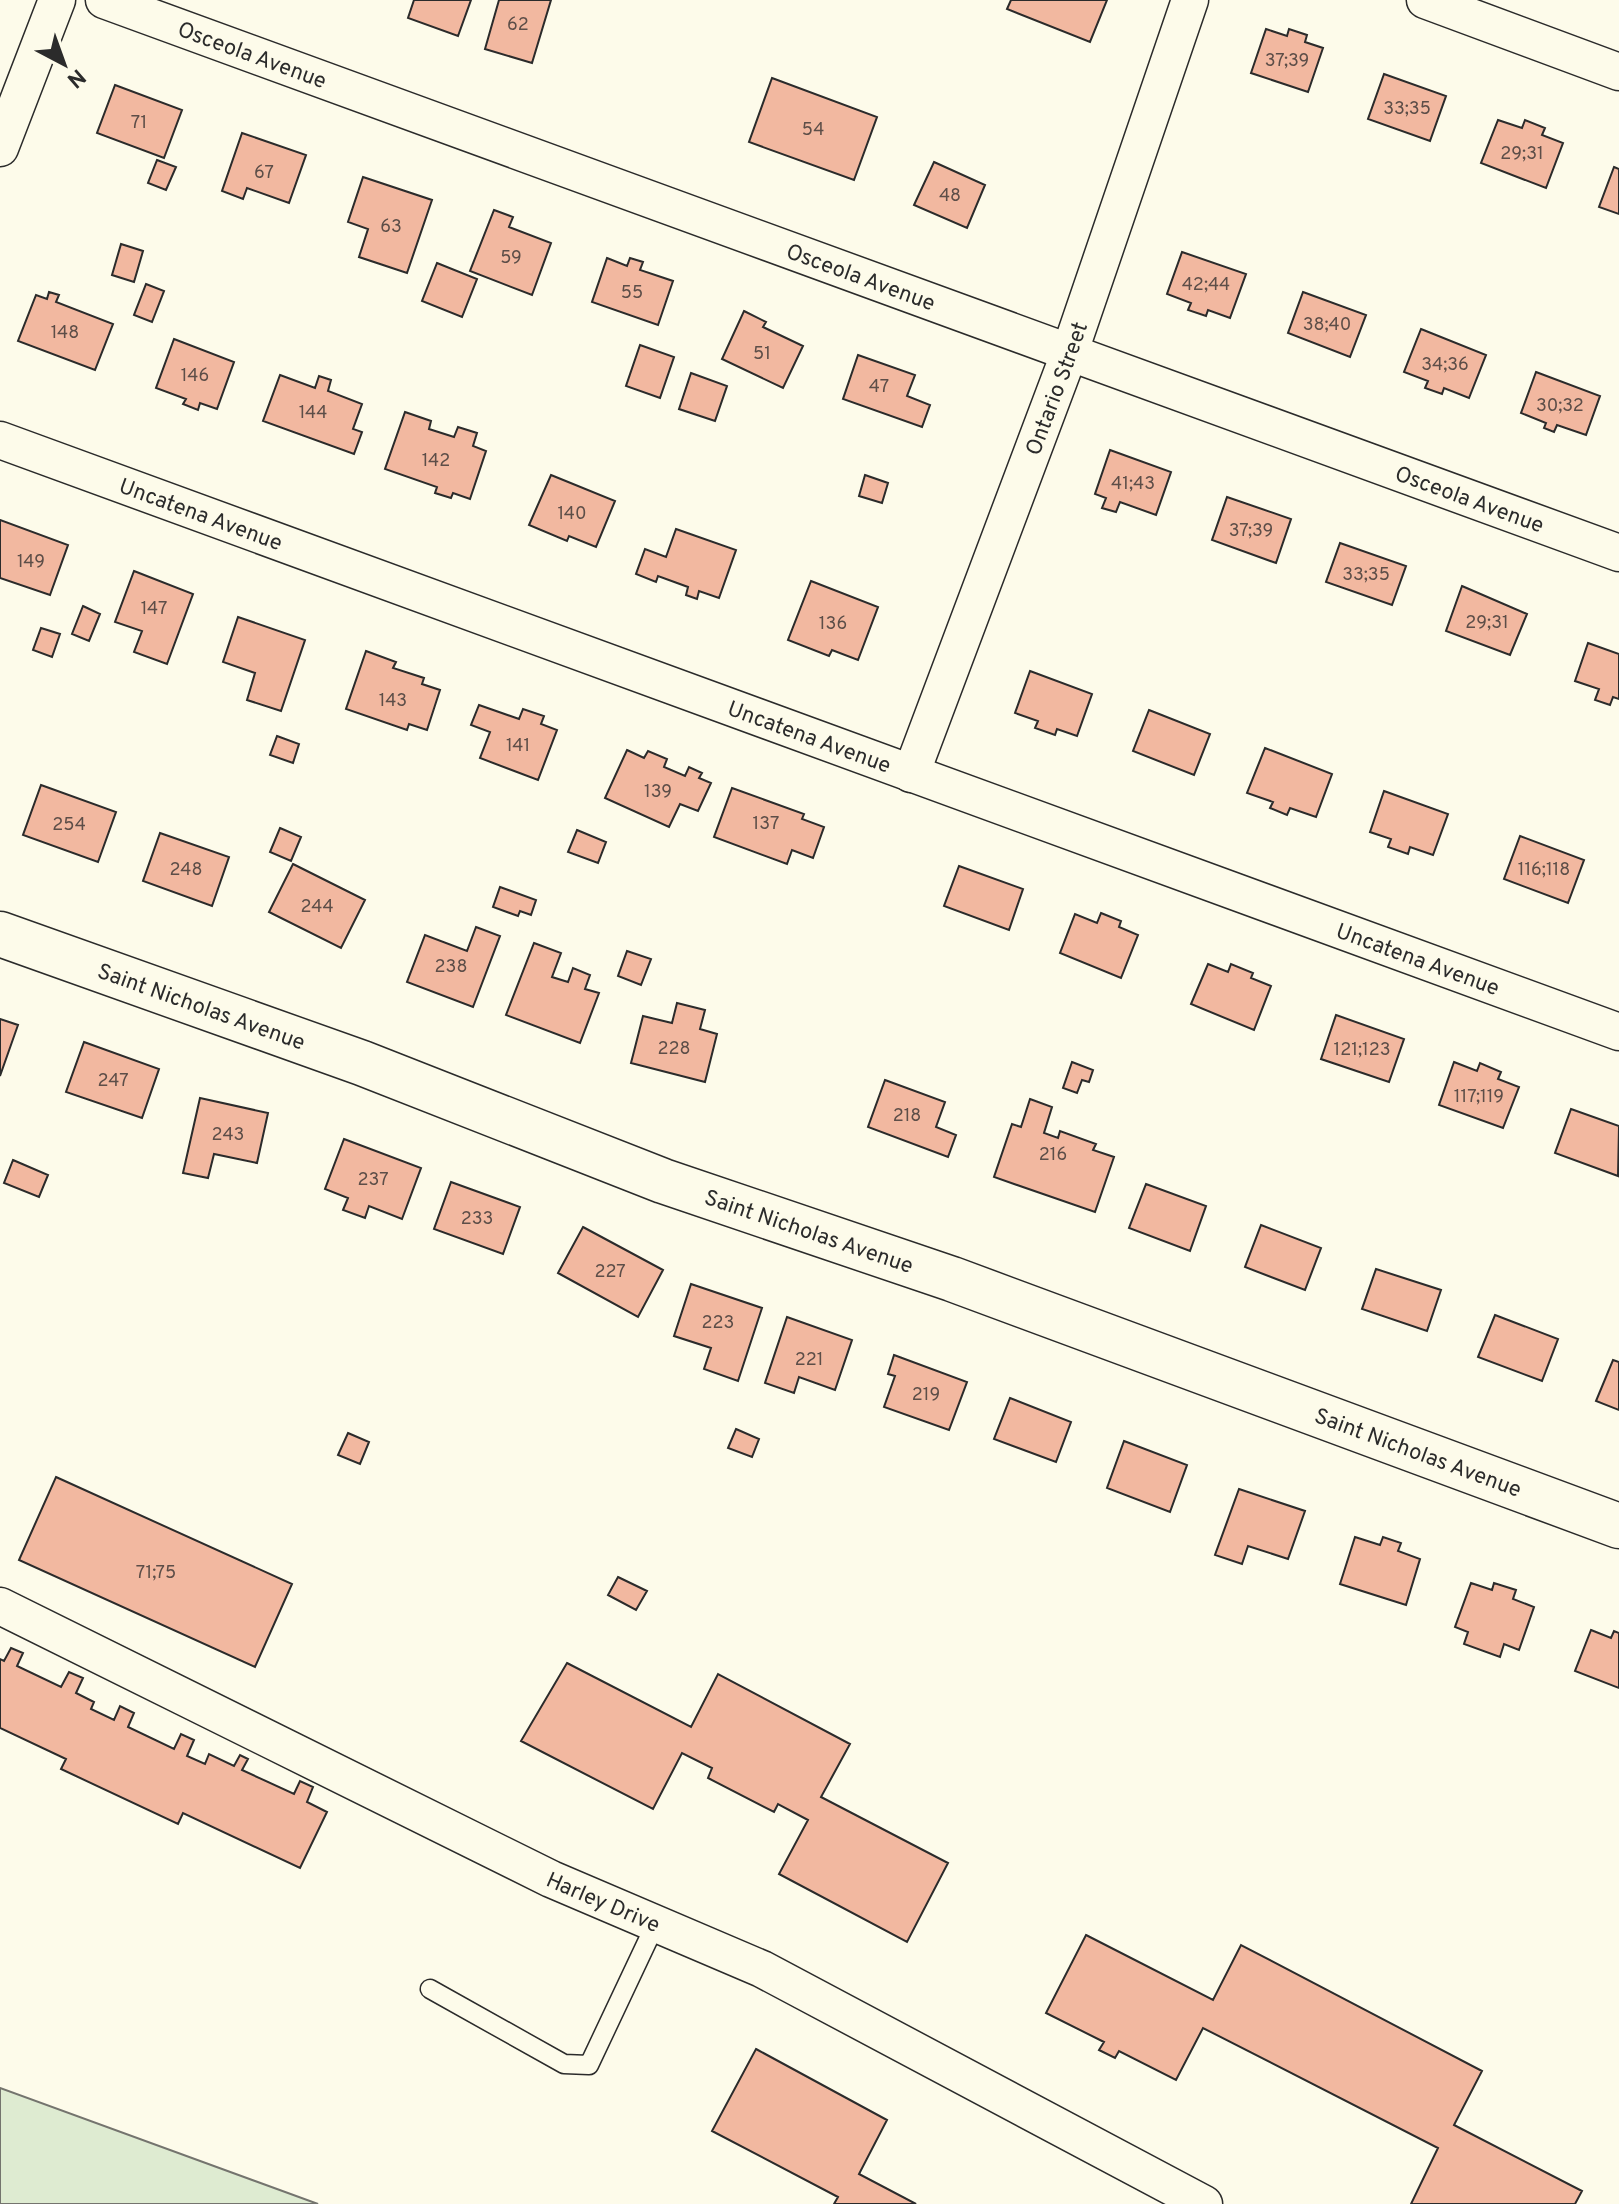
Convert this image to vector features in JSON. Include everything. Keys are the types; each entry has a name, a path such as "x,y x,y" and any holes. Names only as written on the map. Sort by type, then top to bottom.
{"street":[{"path":"0,148 57,0"},
{"name":"Osceola Avenue","path":"104,0 1619,553"},
{"name":"Ontario Street","path":"911,774 1069,354 1190,0"},
{"path":"1425,0 1619,72"},
{"name":"Uncatena Avenue","path":"0,440 1619,1032"},
{"name":"Saint Nicholas Avenue","path":"0,934 163,995 362,1063 663,1181 952,1279 1619,1526"},
{"name":"Harley Drive","path":"0,1606 551,1879 762,1969 1204,2204"}],"lane":[{"path":"430,1989 564,2064 589,2065 656,1923"}],"green space":[{"path":"0,2088 318,2204 0,2204"}],"building":[{"path":"414,0 471,0 458,36 408,18"},
{"path":"499,0 551,0 532,63 485,49"},
{"path":"1011,0 1107,0 1090,42 1007,9"},
{"path":"1266,29 1287,36 1289,29 1307,35 1305,42 1323,48 1308,92 1251,73"},
{"path":"1384,74 1446,96 1430,141 1368,119"},
{"path":"772,78 877,117 854,180 749,142"},
{"path":"115,85 182,110 164,158 97,133"},
{"path":"1498,120 1522,128 1525,120 1545,128 1542,135 1563,143 1546,188 1481,163"},
{"path":"242,133 306,155 289,203 247,188 243,199 222,191"},
{"path":"157,160 176,167 166,190 148,183"},
{"path":"934,162 985,185 967,228 914,205"},
{"path":"1614,167 1619,169 1619,214 1599,207"},
{"path":"363,177 432,200 407,273 359,257 368,229 348,222"},
{"path":"494,210 513,217 509,227 551,243 532,295 470,271"},
{"path":"121,244 143,251 134,282 112,275"},
{"path":"1182,252 1246,274 1230,318 1208,310 1206,316 1188,310 1191,303 1167,294"},
{"path":"607,258 627,266 630,258 643,262 640,270 673,281 658,325 592,302"},
{"path":"437,263 477,279 462,317 422,301"},
{"path":"146,284 164,291 152,322 134,315"},
{"path":"49,292 59,295 56,302 113,324 95,370 18,341 36,295 47,299"},
{"path":"1303,292 1366,315 1350,357 1288,333"},
{"path":"744,311 766,322 763,327 803,346 783,388 722,359"},
{"path":"1421,329 1486,355 1469,398 1444,388 1442,394 1425,388 1428,381 1404,372"},
{"path":"174,339 234,362 217,409 200,403 198,410 183,404 186,399 156,388"},
{"path":"640,345 674,357 660,398 626,386"},
{"path":"858,355 915,375 907,396 930,405 922,427 843,399"},
{"path":"1536,372 1600,396 1586,435 1557,425 1554,432 1544,428 1546,423 1521,413"},
{"path":"691,373 727,386 715,421 679,409"},
{"path":"280,375 315,388 319,376 331,380 328,391 362,404 353,429 362,432 354,454 263,421"},
{"path":"405,412 431,421 429,429 454,437 458,427 477,433 473,446 486,451 470,499 453,493 451,498 435,493 437,487 385,469"},
{"path":"1110,450 1171,472 1156,515 1120,502 1116,512 1102,508 1106,498 1095,494"},
{"path":"551,475 615,501 596,547 569,536 567,541 529,525"},
{"path":"865,475 888,483 882,503 859,496"},
{"path":"1227,497 1291,519 1276,563 1212,540"},
{"path":"0,520 68,545 50,595 0,578"},
{"path":"676,529 736,550 719,598 699,591 697,599 686,595 688,587 658,576 656,582 636,574 645,549 666,557"},
{"path":"1340,543 1406,566 1392,605 1326,582"},
{"path":"134,571 193,594 167,664 134,652 142,631 115,622"},
{"path":"811,581 878,607 858,660 832,650 829,656 788,640"},
{"path":"1462,586 1527,614 1510,655 1446,631"},
{"path":"83,606 100,614 89,641 72,634"},
{"path":"238,617 305,640 281,711 247,700 255,673 223,662"},
{"path":"41,628 60,634 52,657 33,650"},
{"path":"1588,643 1619,654 1619,699 1613,697 1610,705 1595,700 1599,689 1575,681"},
{"path":"366,651 396,662 393,668 424,678 422,684 440,690 427,730 409,724 407,730 346,709"},
{"path":"1030,671 1092,694 1077,736 1057,729 1055,735 1035,728 1038,721 1015,713"},
{"path":"479,705 519,719 523,709 544,716 541,724 557,730 538,780 480,758 490,732 471,725"},
{"path":"1149,710 1210,734 1194,775 1133,751"},
{"path":"277,736 299,744 293,763 270,755"},
{"path":"1265,748 1332,774 1316,817 1290,808 1287,815 1270,808 1273,802 1247,793"},
{"path":"627,750 644,758 648,751 667,759 664,767 685,776 689,767 702,773 699,778 711,783 698,811 680,804 669,827 605,798"},
{"path":"41,785 116,812 98,862 23,835"},
{"path":"732,788 804,814 802,819 824,827 813,858 792,850 787,864 714,837"},
{"path":"1384,791 1448,814 1433,855 1410,847 1408,854 1388,847 1391,839 1370,832"},
{"path":"280,828 301,837 291,861 270,852"},
{"path":"577,830 606,842 598,863 568,852"},
{"path":"160,833 229,857 212,906 143,881"},
{"path":"1520,836 1584,860 1568,903 1504,879"},
{"path":"293,864 365,900 341,948 269,912"},
{"path":"959,866 1023,889 1009,930 944,906"},
{"path":"500,887 536,900 531,915 520,911 518,916 493,907"},
{"path":"1101,913 1121,921 1119,927 1138,935 1121,978 1060,953 1075,914 1097,923"},
{"path":"476,927 500,936 473,1007 407,982 425,935 467,951"},
{"path":"534,943 561,953 552,977 568,982 573,968 590,975 585,989 599,993 580,1043 506,1015"},
{"path":"627,951 651,959 641,985 618,976"},
{"path":"1208,964 1228,972 1231,964 1253,973 1251,978 1271,986 1254,1030 1191,1004"},
{"path":"677,1003 705,1010 700,1029 717,1034 705,1082 631,1063 643,1016 672,1023"},
{"path":"1336,1015 1404,1039 1389,1082 1321,1059"},
{"path":"0,1019 18,1025 0,1076"},
{"path":"84,1042 159,1069 142,1118 66,1092"},
{"path":"1072,1062 1093,1070 1089,1082 1082,1080 1077,1093 1063,1088"},
{"path":"1454,1062 1477,1071 1480,1063 1501,1072 1498,1079 1519,1087 1503,1128 1439,1105"},
{"path":"885,1080 945,1102 936,1127 956,1135 948,1157 868,1127"},
{"path":"200,1098 268,1113 257,1163 214,1154 208,1178 183,1173"},
{"path":"1030,1099 1052,1107 1044,1133 1058,1138 1060,1131 1096,1144 1093,1150 1114,1157 1095,1212 994,1177 1012,1124 1021,1127"},
{"path":"1571,1109 1619,1126 1618,1176 1555,1153"},
{"path":"344,1139 421,1168 402,1219 369,1206 365,1218 343,1210 348,1198 325,1189"},
{"path":"13,1160 48,1175 39,1197 4,1183"},
{"path":"451,1182 520,1207 503,1254 434,1229"},
{"path":"1146,1184 1206,1206 1190,1251 1129,1228"},
{"path":"1261,1225 1321,1248 1305,1290 1245,1267"},
{"path":"583,1227 663,1270 638,1317 558,1273"},
{"path":"1376,1269 1441,1290 1427,1331 1362,1309"},
{"path":"691,1284 762,1308 738,1381 704,1369 711,1348 674,1336"},
{"path":"1495,1315 1558,1339 1542,1381 1478,1357"},
{"path":"787,1317 852,1340 835,1390 799,1377 794,1393 765,1383"},
{"path":"894,1355 967,1382 949,1430 884,1407 895,1376 888,1374"},
{"path":"1613,1360 1619,1362 1619,1410 1596,1401"},
{"path":"1010,1398 1071,1422 1056,1462 994,1439"},
{"path":"736,1429 759,1439 752,1457 728,1448"},
{"path":"348,1433 369,1442 360,1464 338,1455"},
{"path":"1124,1441 1187,1465 1170,1512 1107,1488"},
{"path":"56,1477 292,1584 255,1667 19,1560"},
{"path":"1239,1489 1305,1511 1288,1559 1248,1546 1242,1564 1215,1555"},
{"path":"1355,1537 1380,1545 1383,1537 1401,1543 1398,1551 1420,1559 1406,1605 1340,1584"},
{"path":"618,1577 647,1591 636,1610 608,1595"},
{"path":"1471,1583 1492,1590 1494,1583 1516,1590 1513,1599 1534,1607 1519,1650 1504,1644 1500,1657 1464,1644 1468,1632 1455,1627"},
{"path":"1591,1630 1611,1638 1614,1631 1619,1633 1619,1688 1575,1671"},
{"path":"11,1648 23,1653 17,1666 61,1687 69,1672 83,1678 76,1693 94,1702 91,1709 114,1720 120,1706 134,1713 128,1727 174,1749 181,1734 194,1740 187,1756 205,1764 209,1754 234,1766 240,1755 248,1759 242,1770 294,1794 300,1781 313,1787 307,1802 327,1812 300,1868 183,1813 178,1824 61,1769 66,1759 0,1728 0,1659 4,1661"},
{"path":"567,1663 691,1727 718,1674 850,1744 821,1797 948,1863 907,1942 779,1874 808,1820 778,1804 774,1812 708,1778 712,1768 682,1753 653,1809 521,1741"},
{"path":"1086,1935 1213,2000 1241,1945 1482,2071 1454,2125 1582,2191 1575,2204 1411,2204 1438,2148 1203,2028 1176,2080 1119,2051 1115,2058 1099,2050 1104,2042 1046,2013"},
{"path":"756,2049 887,2120 859,2174 916,2204 834,2204 838,2197 712,2131"}]}
